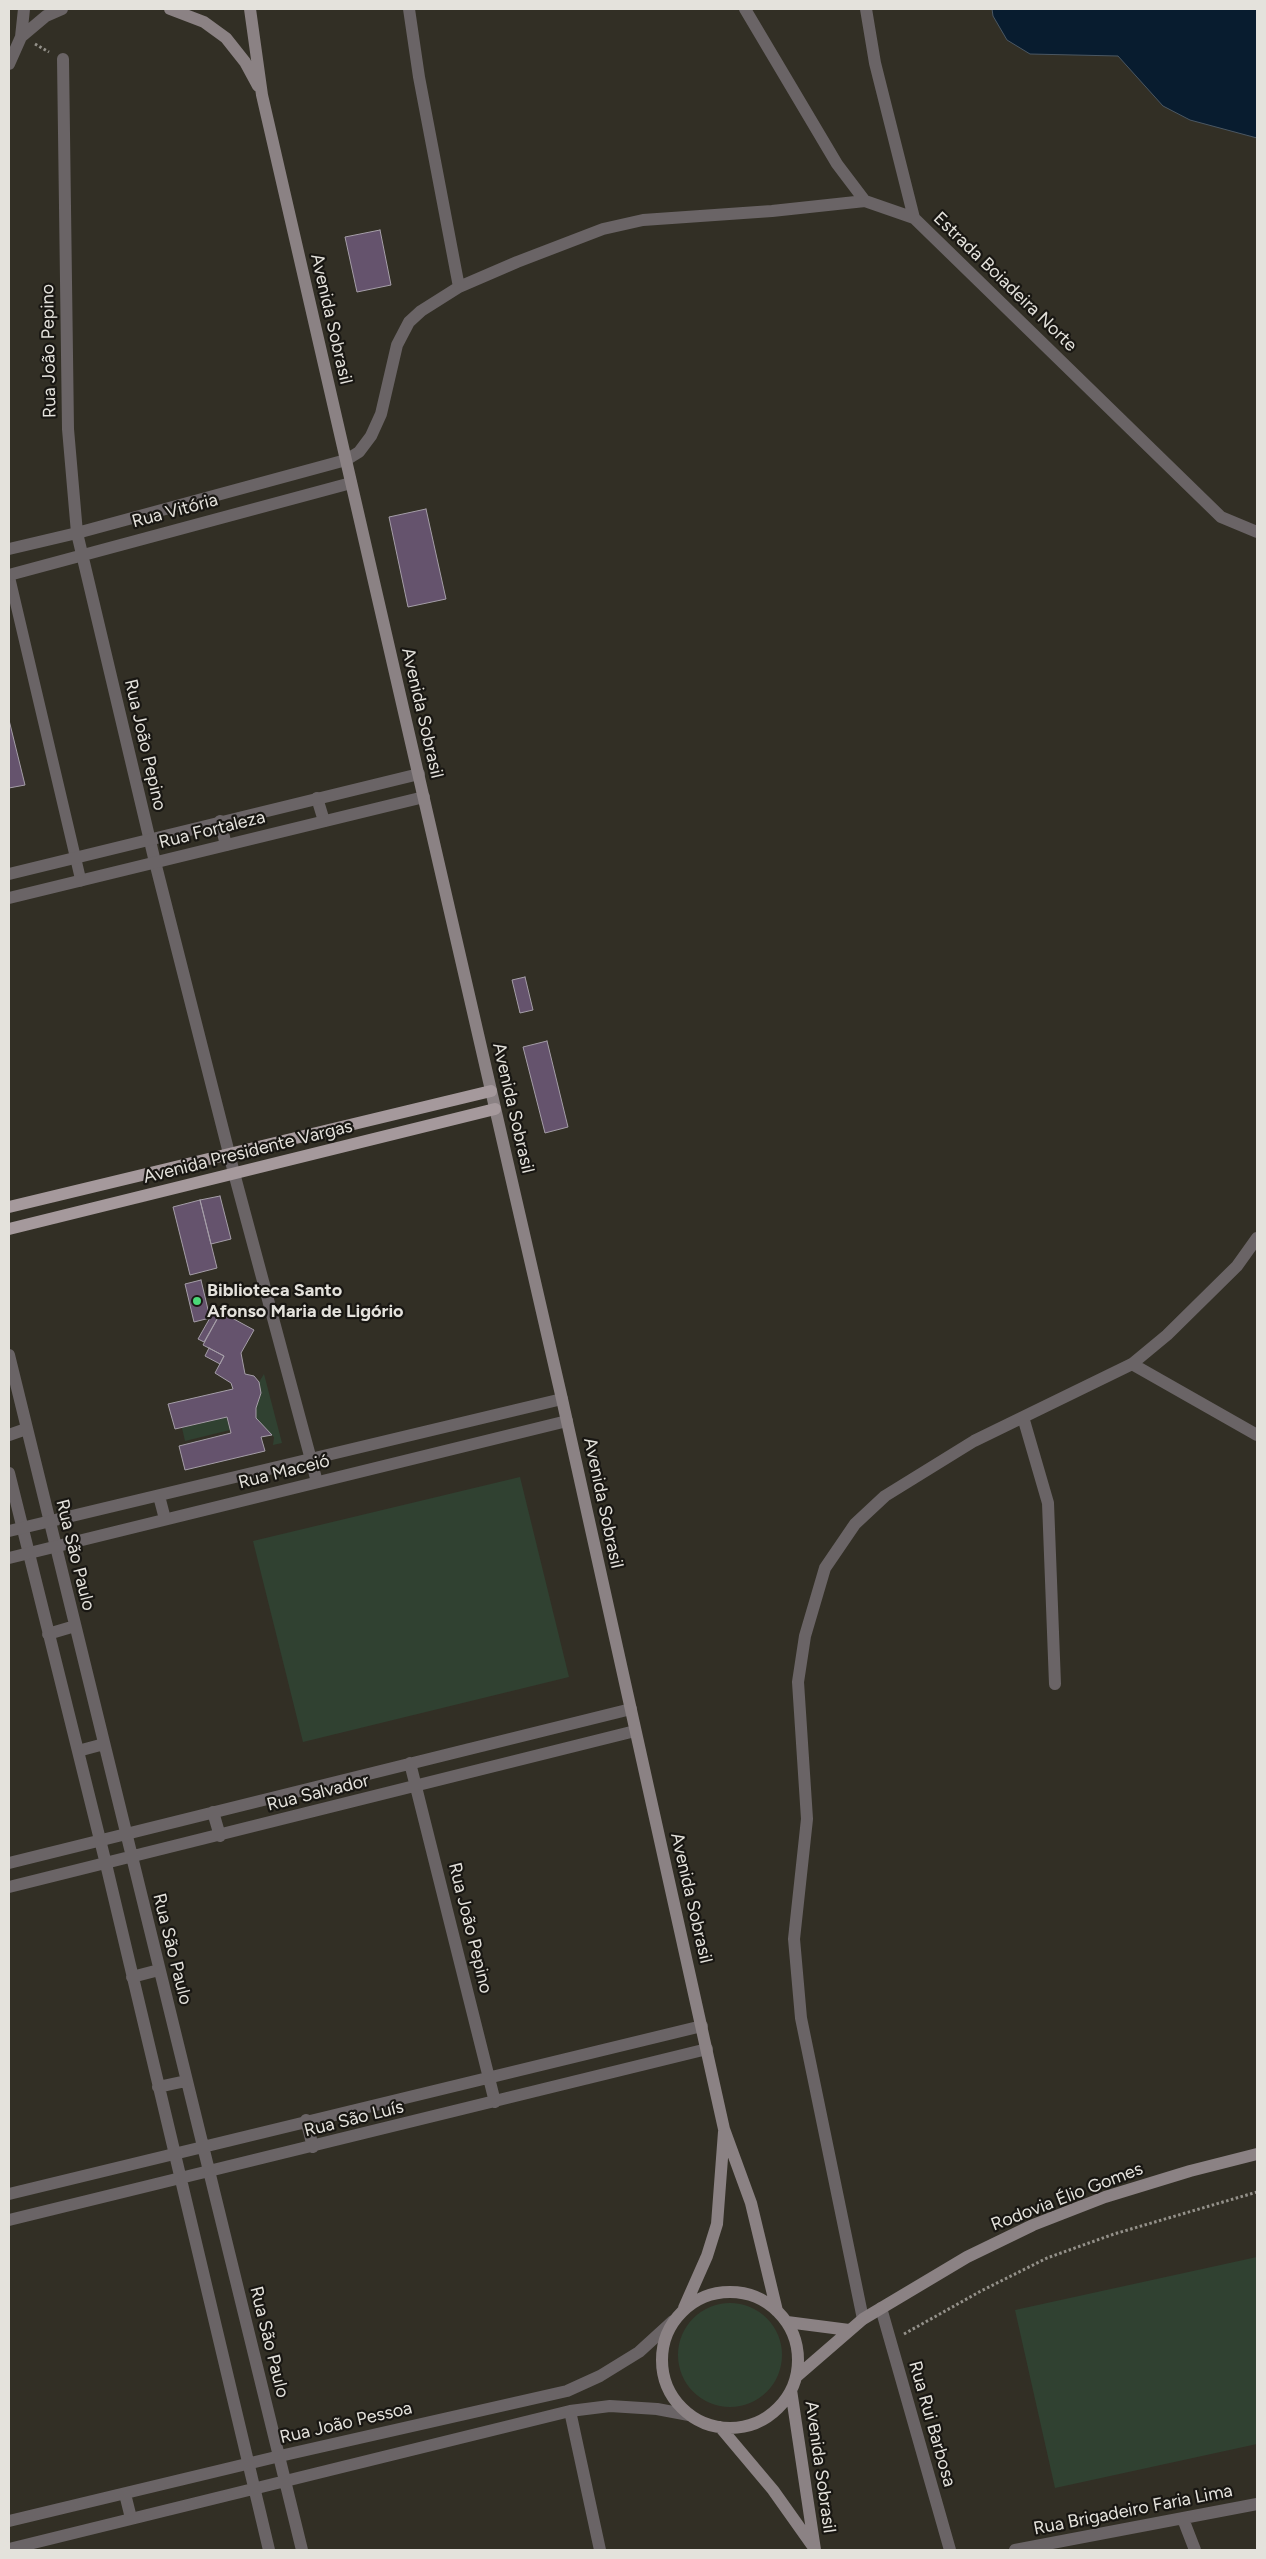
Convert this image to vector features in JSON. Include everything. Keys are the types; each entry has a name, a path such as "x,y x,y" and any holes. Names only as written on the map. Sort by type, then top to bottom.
{"main road":[{"name":"Avenida Sobrasil","path":"170,9 204,22 226,38 245,62 262,95"},
{"name":"Avenida Sobrasil","path":"250,9 262,95 567,1421 724,2130 752,2203 777,2311"},
{"name":"Avenida Presidente Vargas","path":"9,1207 491,1091"},
{"name":"Avenida Presidente Vargas","path":"9,1229 495,1109"},
{"name":"Avenida Sobrasil","path":"684,2308 707,2256 717,2224 724,2130"},
{"name":"Rodovia Élio Gomes","path":"796,2377 863,2319 967,2257 1033,2225 1105,2197 1190,2171 1257,2154"},
{"path":"733,2291 750,2294 777,2311 787,2322 795,2339 798,2358 796,2377 791,2390 782,2404 769,2416 754,2424 737,2428 720,2427 704,2423 689,2415 674,2400 661,2360 664,2340 673,2321 684,2308 699,2298 715,2293 733,2291"},
{"path":"787,2322 849,2330"},
{"name":"Avenida Sobrasil","path":"791,2390 815,2550"},
{"name":"Avenida Sobrasil","path":"720,2427 773,2490 815,2550"}],"street":[{"path":"9,64 21,37 24,9"},
{"path":"21,37 46,16 62,9"},
{"path":"408,9 459,287"},
{"path":"745,9 837,164 865,201"},
{"path":"866,9 874,63 914,218"},
{"name":"Rua João Pepino","path":"63,59 68,429 77,533 154,862 229,1155 317,1482"},
{"path":"346,460 360,452 371,436 381,414 397,345 409,322 421,311 459,287 517,262 603,229 643,220 772,211 865,201"},
{"name":"Estrada Boiadeira Norte","path":"865,201 914,218 1221,516 1257,532"},
{"name":"Rua Vitória","path":"9,549 77,533 346,460"},
{"name":"Rua Vitória","path":"9,575 351,483"},
{"path":"228,492 234,514"},
{"name":"Rua Fortaleza","path":"10,872 76,858 149,838 418,774"},
{"name":"Rua Fortaleza","path":"9,898 424,796"},
{"path":"317,798 324,821"},
{"path":"220,821 226,845"},
{"path":"863,2319 801,2018 794,1939 807,1819 798,1682 805,1636 825,1568 855,1524 885,1496 974,1441 1132,1364 1167,1336 1237,1266 1257,1238"},
{"name":"Rua São Paulo","path":"9,1355 201,2146 302,2550"},
{"path":"1132,1364 1257,1435"},
{"name":"Rua Maceió","path":"9,1531 562,1399"},
{"path":"1024,1417 1048,1503 1055,1684"},
{"name":"Rua Maceió","path":"9,1558 567,1421"},
{"path":"9,1435 26,1429"},
{"path":"9,1473 106,1864 173,2153 269,2550"},
{"path":"159,1496 165,1519"},
{"path":"48,1634 75,1626"},
{"name":"Rua Salvador","path":"9,1863 631,1709"},
{"name":"Rua Salvador","path":"9,1887 132,1858 635,1731"},
{"path":"78,1752 104,1744"},
{"name":"Rua João Pepino","path":"410,1763 495,2102"},
{"path":"213,1812 220,1836"},
{"path":"132,1977 159,1970"},
{"name":"Rua São Luís","path":"9,2194 306,2120 702,2026"},
{"name":"Rua São Luís","path":"9,2220 180,2180 707,2050"},
{"path":"158,2087 186,2081"},
{"path":"306,2120 313,2147"},
{"name":"Rua Rui Barbosa","path":"881,2308 950,2550"},
{"name":"Rua João Pessoa","path":"9,2521 280,2456 566,2391 600,2376 639,2352 673,2321"},
{"path":"9,2549 254,2487 570,2411 610,2406 656,2409 689,2415"},
{"path":"570,2411 600,2550"},
{"path":"456,2416 460,2437"},
{"path":"125,2494 131,2518"},
{"name":"Rua Brigadeiro Faria Lima","path":"1015,2550 1257,2504"},
{"path":"1183,2519 1195,2550"}],"lane":[{"path":"9,575 81,880"}],"path":[{"path":"21,37 63,59"},
{"path":"890,2341 981,2291 1047,2258 1114,2234 1257,2192"}],"green space":[{"path":"264,1374 282,1443 273,1445 274,1437 267,1432 256,1418 256,1408 261,1393 259,1382"},
{"path":"227,1417 230,1430 185,1441 182,1428"},
{"path":"520,1477 569,1677 303,1742 253,1541"},
{"path":"1257,2257 1257,2444 1055,2488 1015,2310"},
{"path":"730,2303 750,2307 759,2312 773,2326 778,2335 782,2355 778,2375 773,2384 759,2398 750,2403 730,2407 710,2403 701,2398 687,2384 682,2375 678,2355 682,2335 687,2326 701,2312 710,2307"}],"water":[{"path":"992,9 1257,9 1257,138 1190,120 1163,106 1118,56 1030,54 1007,40 993,16"}],"building":[{"path":"380,230 391,285 357,292 345,237"},
{"path":"426,509 446,599 408,607 389,517"},
{"path":"9,720 25,785 9,788"},
{"path":"525,977 533,1010 520,1013 512,980"},
{"path":"547,1041 568,1127 545,1133 523,1047"},
{"path":"220,1196 231,1239 211,1244 200,1200"},
{"path":"200,1200 217,1268 190,1275 173,1207"},
{"name":"Biblioteca Santo Afonso Maria de Ligório","path":"201,1280 210,1318 194,1322 185,1284"},
{"path":"215,1309 221,1312 204,1342 198,1339"},
{"path":"221,1312 254,1330 241,1353 245,1374 254,1376 259,1382 261,1393 256,1408 256,1418 272,1435 261,1437 265,1451 185,1470 179,1446 231,1433 227,1417 175,1429 168,1404 233,1389 231,1383 215,1373 224,1356 203,1345"},
{"path":"209,1348 224,1356 220,1364 205,1356"}],"place":[{"name":"Biblioteca Santo Afonso Maria de Ligório","path":"197,1301"}]}
